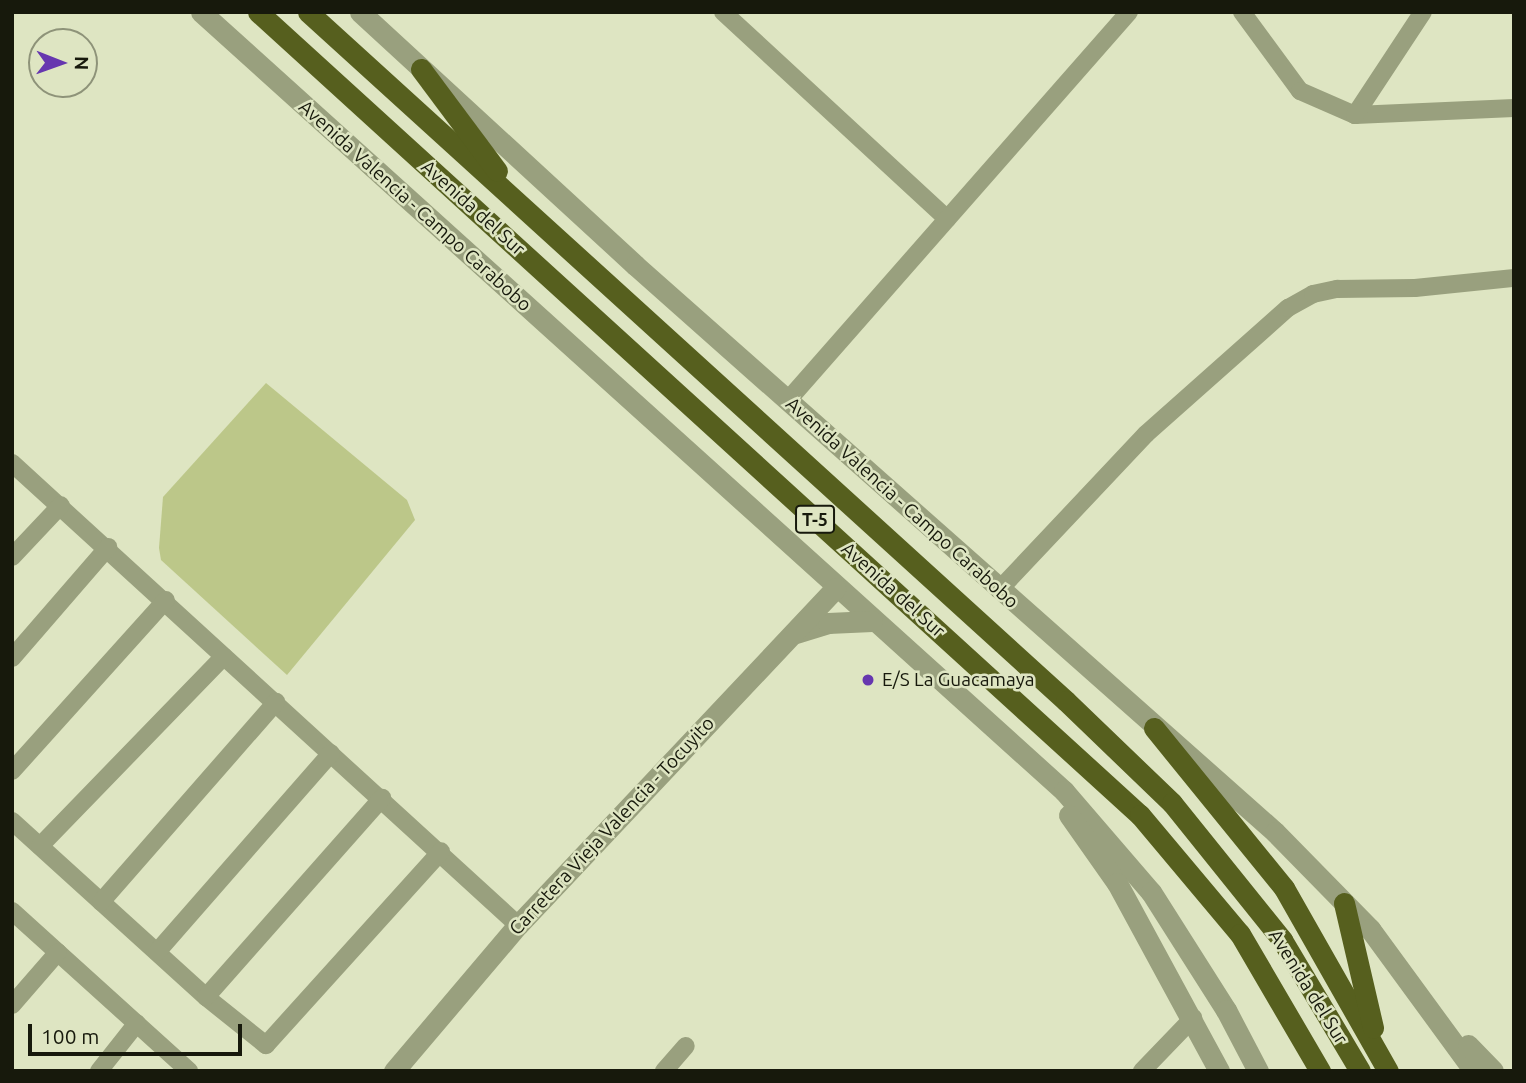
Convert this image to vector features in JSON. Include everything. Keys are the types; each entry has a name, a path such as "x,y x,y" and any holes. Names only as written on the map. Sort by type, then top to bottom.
{"highway":[{"name":"Avenida del Sur","path":"258,12 1140,815 1240,934 1320,1071"},
{"name":"Avenida del Sur","path":"308,12 1066,701 1172,803 1282,940 1360,1071"},
{"path":"421,69 528,212"},
{"path":"1154,729 1284,888 1388,1071"},
{"path":"1344,903 1378,1050"}],"street":[{"name":"Avenida Valencia - Campo Carabobo","path":"201,12 872,621 1064,791 1151,892 1226,1010 1258,1071"},
{"path":"723,12 947,219"},
{"path":"789,400 1129,12"},
{"path":"1242,12 1300,91 1355,115 1514,108"},
{"path":"1355,115 1423,12"},
{"name":"Avenida Valencia - Campo Carabobo","path":"369,15 421,69 1154,729 1275,832 1344,903 1430,1007"},
{"path":"999,590 1146,434 1288,308 1312,294 1337,289 1415,288 1514,278"},
{"path":"12,463 441,851 518,925"},
{"path":"12,557 61,505"},
{"path":"12,658 108,547"},
{"name":"Carretera Vieja Valencia - Tocuyito","path":"394,1071 518,925 836,588"},
{"path":"12,771 166,600"},
{"path":"793,634 828,623 872,621"},
{"path":"40,846 224,656"},
{"path":"101,902 276,702"},
{"path":"157,952 331,753"},
{"name":"Avenida Valencia - Campo Carabobo","path":"1035,764 1117,883 1193,1018 1219,1071"},
{"path":"206,997 382,799"},
{"path":"12,821 206,997 266,1045 441,851"},
{"path":"12,911 189,1071"},
{"path":"12,1005 58,952"},
{"path":"1430,1007 1474,1071"},
{"path":"1430,1007 1493,1071"},
{"path":"1142,1071 1193,1018"},
{"path":"99,1071 137,1024"},
{"path":"664,1071 686,1046"}],"green space":[{"path":"266,383 407,500 415,520 287,675 161,560 159,548 163,497"}],"place":[{"name":"E/S La Guacamaya","path":"868,680"}]}
